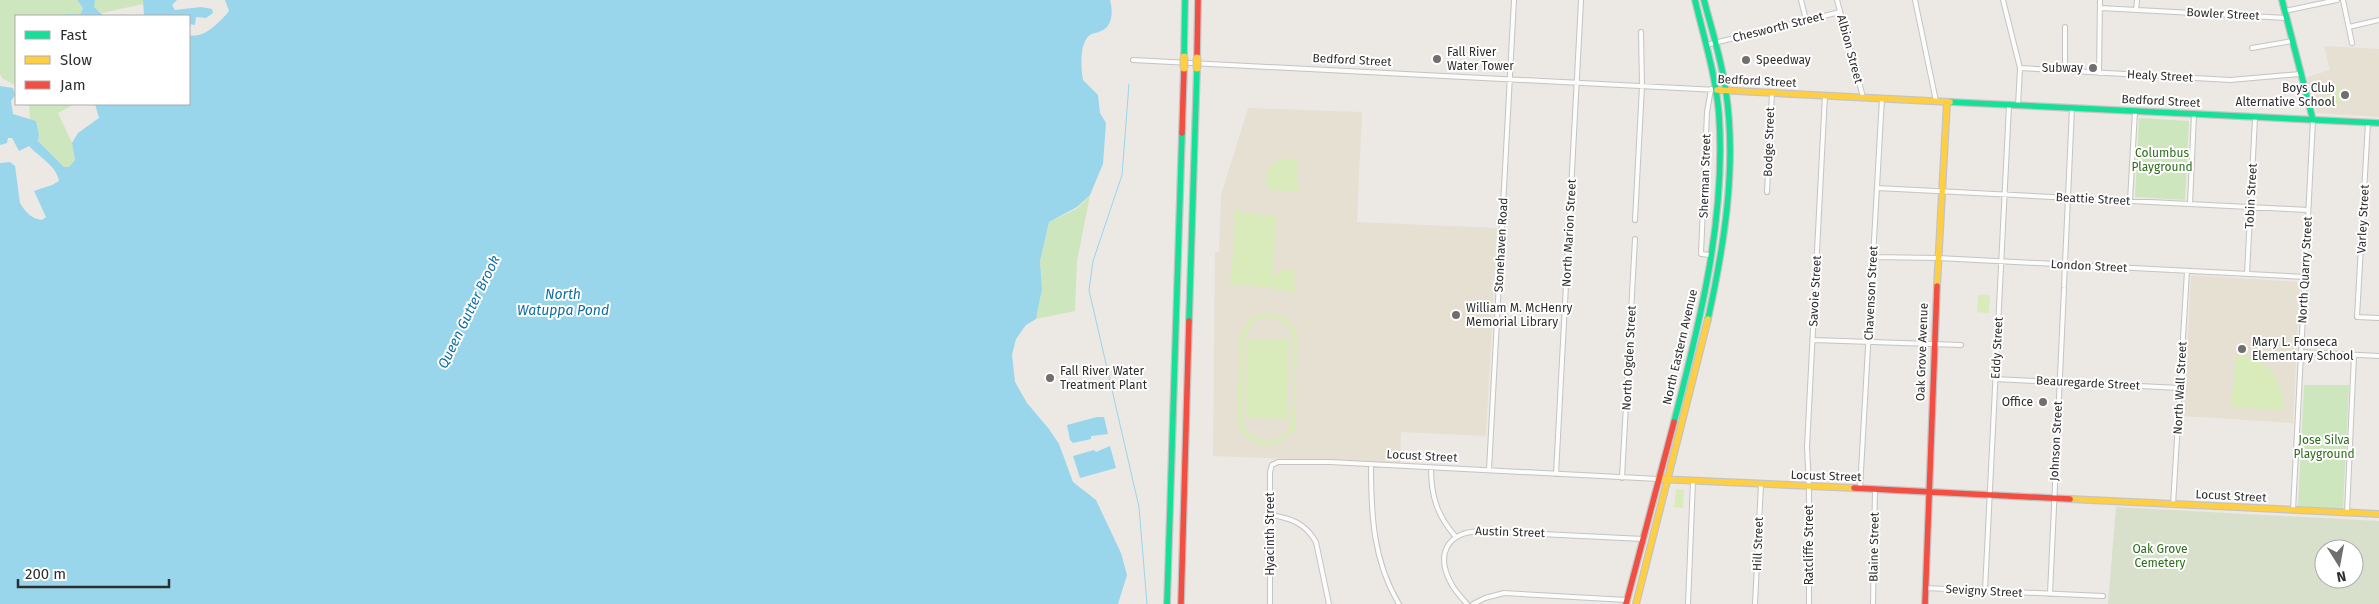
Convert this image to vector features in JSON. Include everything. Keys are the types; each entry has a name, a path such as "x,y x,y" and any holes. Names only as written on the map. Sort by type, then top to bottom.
{"main road":[{"path":"1167,604 1185,0"},
{"path":"1181,604 1198,0"},
{"name":"North Eastern Avenue","path":"1627,602 1695,337 1710,255 1720,126 1706,45 1695,0"},
{"name":"North Eastern Avenue","path":"1636,604 1704,339 1718,266 1728,172 1729,128 1726,90 1704,0"},
{"path":"2282,0 2313,120"},
{"name":"Bedford Street","path":"1714,90 2379,123"},
{"name":"Oak Grove Avenue","path":"1925,604 1934,344 1947,102"},
{"name":"Locust Street","path":"1658,480 2379,514"}],"street":[{"name":"Stonehaven Road","path":"1489,470 1514,0"},
{"path":"1801,0 1806,20"},
{"name":"Albion Street","path":"1837,0 1862,97"},
{"path":"1915,0 1936,101"},
{"path":"2003,0 2020,68 2018,106"},
{"path":"2099,73 2100,0"},
{"path":"2136,10 2137,0"},
{"name":"Bowler Street","path":"2100,8 2286,14 2337,0"},
{"path":"2343,0 2352,43"},
{"name":"North Marion Street","path":"1556,474 1581,1"},
{"name":"Chesworth Street","path":"1706,45 1840,12"},
{"path":"2349,27 2379,20"},
{"path":"2065,27 2065,71"},
{"path":"1635,220 1642,86 1641,32"},
{"path":"2252,48 2292,41"},
{"name":"Bedford Street","path":"1133,60 1714,90"},
{"name":"Healy Street","path":"2020,68 2230,80 2300,74"},
{"name":"Sherman Street","path":"1710,255 1702,254 1707,112 1714,90"},
{"name":"Bodge Street","path":"1767,192 1772,93"},
{"name":"Savoie Street","path":"1809,487 1807,447 1825,96"},
{"name":"Chavenson Street","path":"1860,489 1882,98"},
{"name":"Eddy Street","path":"1986,590 2009,105"},
{"name":"Johnson Street","path":"2050,594 2072,108"},
{"path":"2130,201 2135,111"},
{"path":"2190,204 2194,114"},
{"name":"Tobin Street","path":"2247,274 2255,118"},
{"name":"North Quarry Street","path":"2293,510 2313,120"},
{"name":"Varley Street","path":"2368,122 2357,317 2379,318"},
{"name":"Beattie Street","path":"1877,188 2308,210"},
{"name":"North Ogden Street","path":"1622,478 1635,239"},
{"name":"London Street","path":"1873,257 1938,258 2305,277"},
{"name":"North Wall Street","path":"2173,505 2187,271"},
{"path":"1813,340 1961,345"},
{"path":"2301,352 2379,356"},
{"path":"2347,513 2354,355"},
{"name":"Beauregarde Street","path":"1995,379 2180,388"},
{"name":"Locust Street","path":"1273,464 1296,461 1658,480"},
{"name":"Hyacinth Street","path":"1270,604 1270,472 1273,464"},
{"path":"1371,465 1373,525 1378,555 1388,585 1399,604"},
{"path":"1431,468 1432,496 1436,508 1455,536 1448,544 1446,570 1452,585 1467,604"},
{"path":"1688,604 1693,481"},
{"name":"Hill Street","path":"1755,604 1761,484"},
{"name":"Ratcliffe Street","path":"1809,487 1809,604"},
{"name":"Blaine Street","path":"1873,604 1875,489"},
{"path":"1270,515 1297,521 1311,533 1316,542 1330,604"},
{"name":"Austin Street","path":"1455,536 1466,531 1481,531 1643,539"},
{"name":"Sevigny Street","path":"1925,588 2103,596"},
{"path":"1473,604 1504,593 1627,602"}],"shaded area":[{"name":"Boys Club Alternative School","path":"2324,46 2379,49 2379,117 2317,113 2307,77 2330,70"},
{"path":"1248,108 1362,112 1357,222 1497,228 1486,436 1401,432 1400,463 1213,456 1215,252 1219,252 1221,195"},
{"name":"Mary L. Fonseca Elementary School","path":"2191,275 2300,282 2293,423 2184,416"}],"green space":[{"path":"0,0 77,0 83,8 80,15 15,15 15,85 2,78 0,74"},
{"path":"95,0 143,0 143,4 102,13 94,7 93,2"},
{"path":"2336,82 2341,103 2330,105 2325,85"},
{"path":"29,105 70,105 58,113 72,143 75,160 69,167 64,167 38,141 39,134 36,121 30,119"},
{"name":"Columbus Playground","path":"2139,118 2189,121 2185,200 2135,197"},
{"path":"1287,158 1298,162 1298,187 1300,190 1298,193 1294,191 1269,190 1266,179 1269,169 1276,162"},
{"path":"1090,195 1077,261 1075,311 1036,319 1042,289 1040,261 1049,222 1078,208"},
{"path":"1236,209 1239,212 1277,217 1272,278 1282,269 1294,270 1295,292 1273,289 1272,284 1271,288 1230,284 1235,235 1233,212"},
{"path":"1978,295 1990,295 1989,313 1977,312"},
{"path":"1270,313 1286,319 1297,333 1295,434 1291,432 1279,443 1265,446 1252,442 1240,430 1237,416 1241,334 1249,320","holes":["1265,317 1281,321 1288,327 1293,342 1292,416 1286,433 1272,441 1256,438 1249,433 1244,426 1242,417 1245,336 1254,322"]},
{"path":"1247,339 1289,340 1287,419 1246,418"},
{"path":"2236,355 2256,360 2272,372 2281,389 2283,410 2234,407 2231,404"},
{"name":"Jose Silva Playground","path":"2304,385 2349,385 2343,509 2298,507"},
{"path":"1676,489 1684,490 1683,508 1674,507"},
{"name":"Oak Grove Cemetery","path":"2116,507 2379,521 2379,604 2108,604"}],"water":[{"path":"77,0 95,0 94,7 103,15 80,15 83,8"},
{"path":"143,0 177,0 172,5 175,10 201,7 212,9 213,13 206,18 196,17 195,25 190,24 190,15 144,15"},
{"name":"North Watuppa Pond","path":"225,0 1110,0 1112,13 1108,26 1100,32 1091,34 1086,39 1082,50 1083,80 1098,95 1100,113 1106,123 1103,164 1090,195 1077,207 1049,222 1040,261 1042,289 1036,319 1026,325 1016,339 1012,355 1015,382 1027,403 1059,444 1073,482 1096,500 1121,553 1127,575 1118,604 0,604 0,163 10,162 15,166 20,203 29,214 38,219 42,220 46,217 34,191 59,181 51,166 29,146 19,151 12,138 8,138 7,143 0,145 0,86 13,88 15,95 11,101 13,114 36,121 39,134 38,141 64,167 69,167 75,160 72,143 78,133 99,118 95,105 190,105 190,35 195,36 211,29 229,11"},
{"path":"1104,417 1108,434 1091,436 1091,439 1073,443 1070,440 1067,425"},
{"path":"1110,446 1116,468 1080,478 1073,456 1094,450 1096,452"}],"waterway":[{"path":"1129,84 1122,175 1093,261 1089,290 1139,507 1147,604"}],"traffic: fast":[{"path":"1184,57 1185,0"},
{"path":"1674,422 1702,308 1715,231 1719,193 1719,115 1709,57 1695,0"},
{"path":"1704,0 1724,80 1729,120 1730,149 1724,235 1708,319"},
{"path":"2282,0 2313,120"},
{"path":"1189,321 1197,68"},
{"path":"1950,102 2379,123"},
{"path":"1167,604 1182,133"}],"traffic: slow":[{"path":"1184,57 1184,68"},
{"path":"1197,58 1197,68"},
{"path":"1717,90 1950,102"},
{"path":"1937,286 1947,102"},
{"path":"1636,604 1708,319"},
{"path":"1658,479 1854,488"},
{"path":"2070,499 2379,514"}],"traffic: jam":[{"path":"1197,58 1198,0"},
{"path":"1182,133 1184,68"},
{"path":"1925,604 1937,286"},
{"path":"1181,604 1189,321"},
{"path":"1626,604 1674,422"},
{"path":"1854,488 2070,499"}],"place":[{"name":"Fall River Water Tower","path":"1437,59"},
{"name":"Speedway","path":"1746,60"},
{"name":"Subway","path":"2093,68"},
{"name":"Boys Club Alternative School","path":"2345,95"},
{"name":"William M. McHenry Memorial Library","path":"1456,315"},
{"name":"Mary L. Fonseca Elementary School","path":"2242,349"},
{"name":"Fall River Water Treatment Plant","path":"1050,378"},
{"name":"Office","path":"2043,402"}],"water label":[{"name":"Queen Gutter Brook","path":"469,312"}]}
